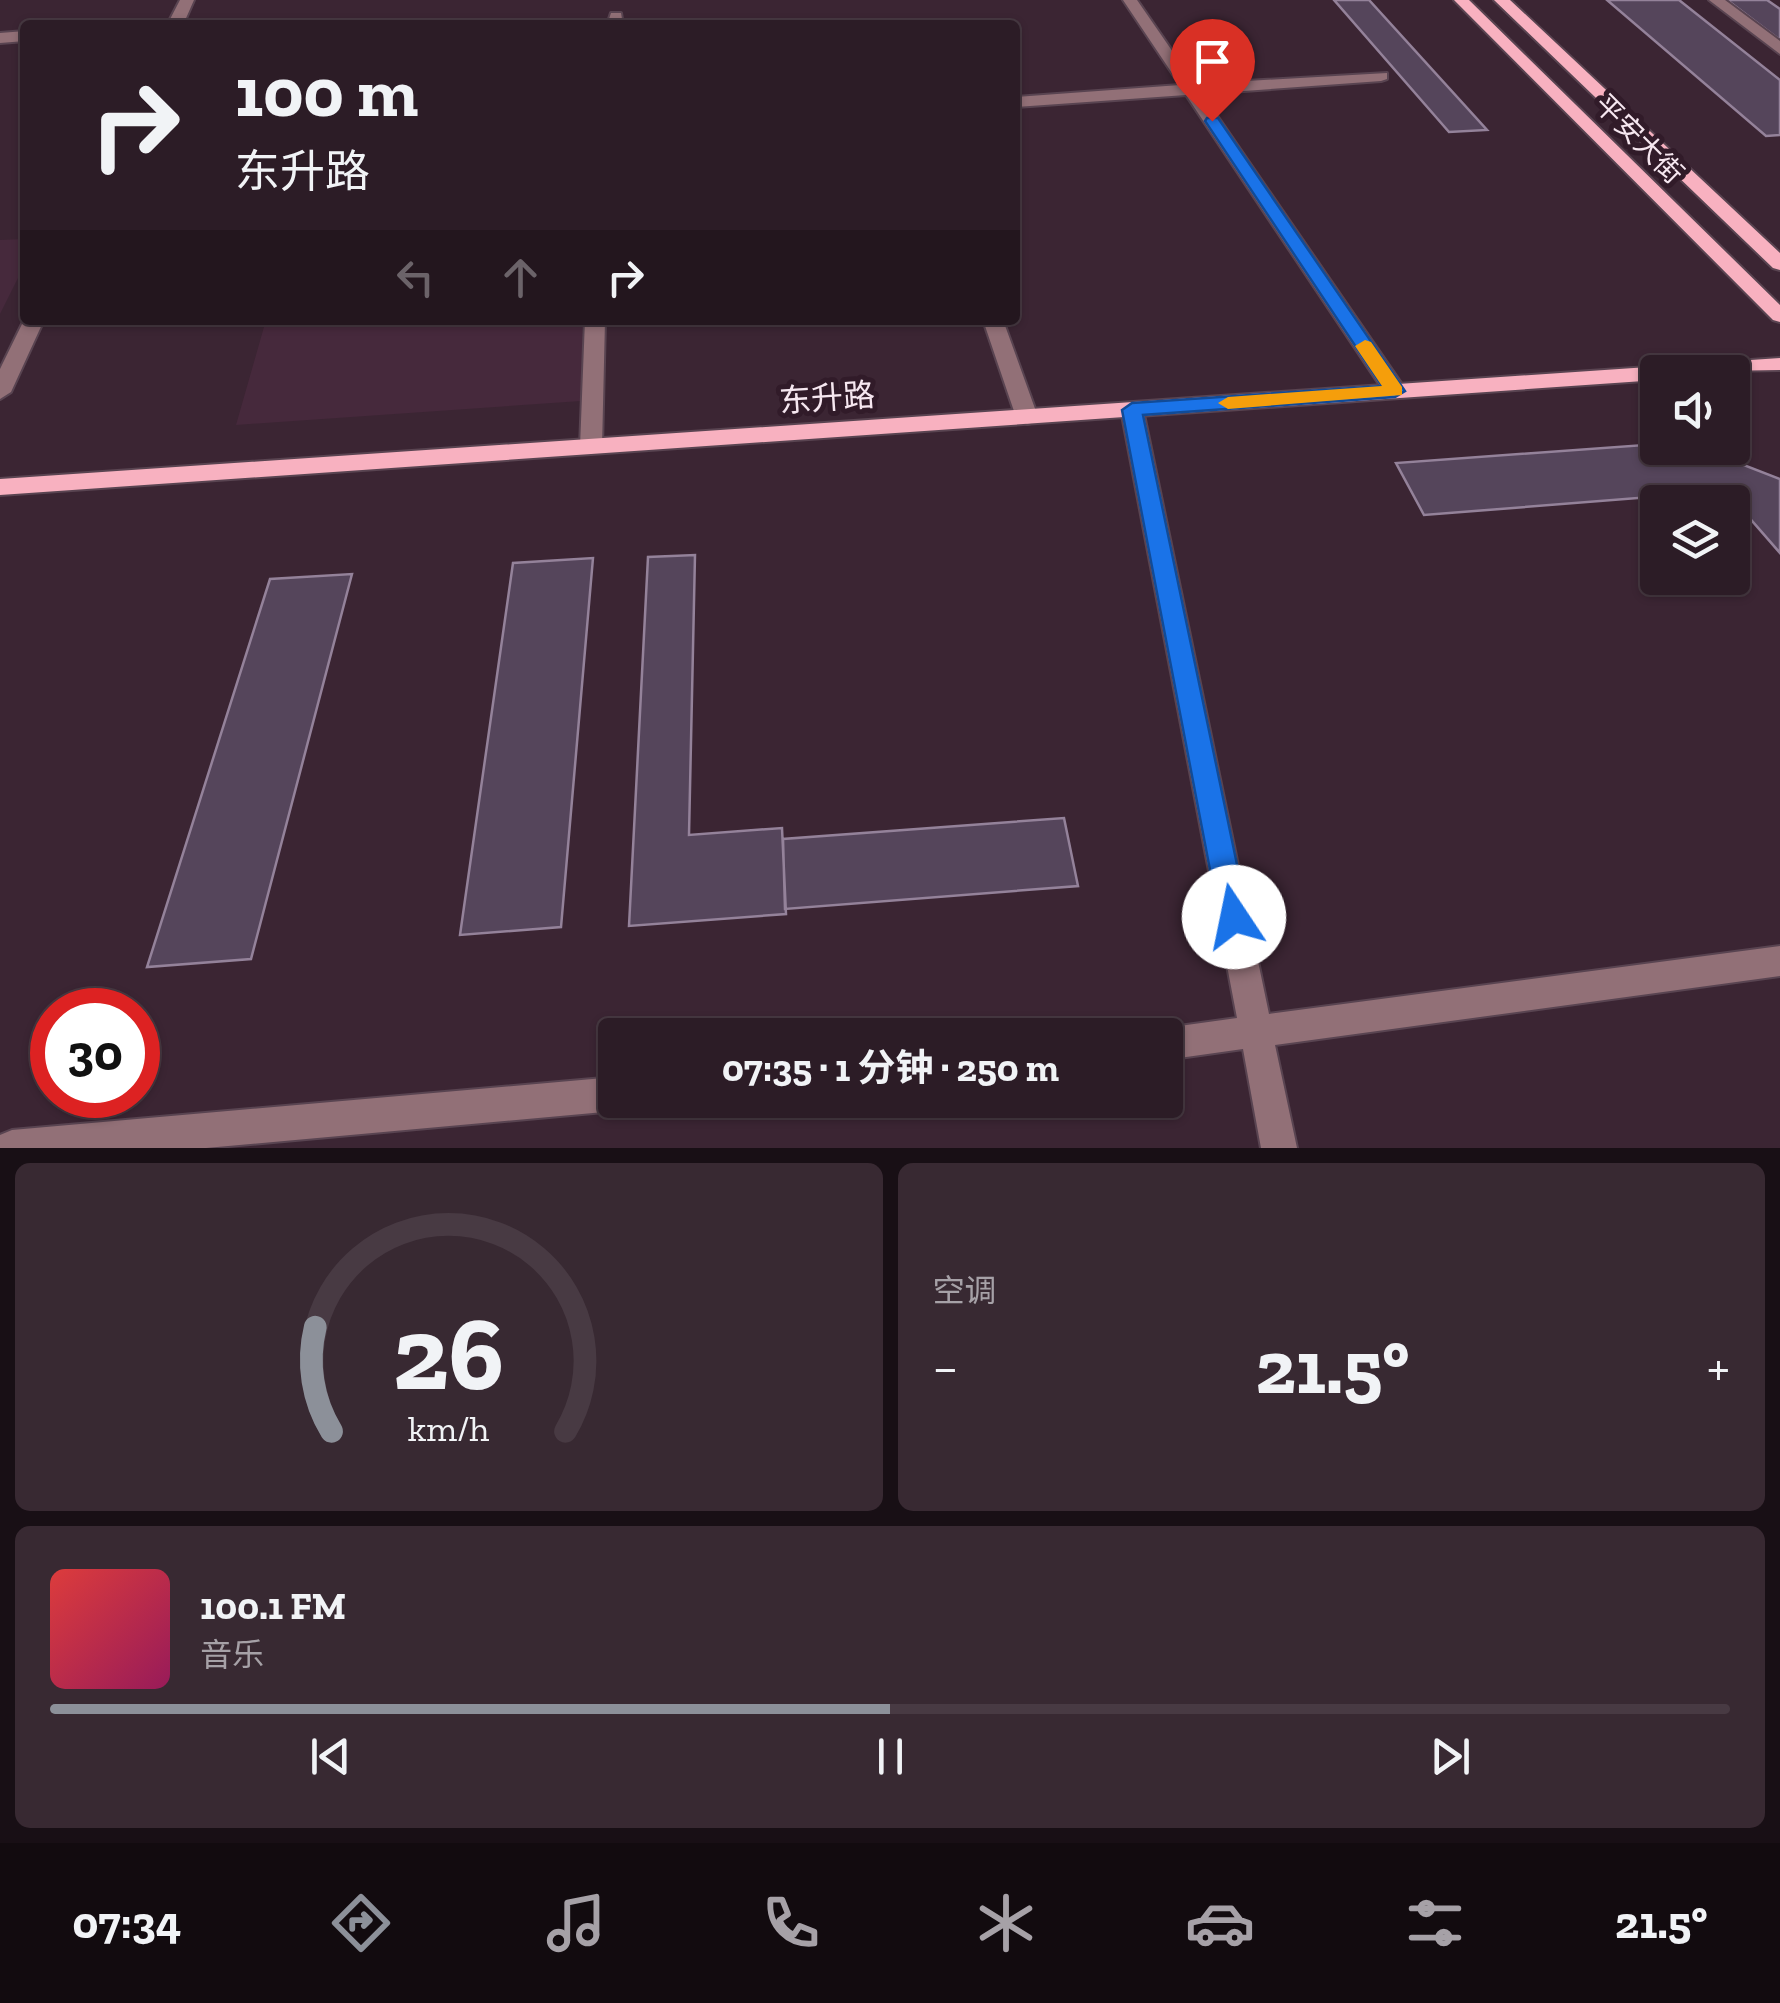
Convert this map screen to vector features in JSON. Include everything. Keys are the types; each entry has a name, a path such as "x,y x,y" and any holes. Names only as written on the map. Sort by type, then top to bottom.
{"main road":[{"name":"平安大街","path":"1461,0 1780,316"},
{"name":"平安大街","path":"1501,0 1780,264"},
{"name":"东升路","path":"1750,366 1780,364"},
{"name":"东升路","path":"0,487 1640,374"}],"street":[{"path":"1130,0 1395,391"},
{"path":"1716,0 1780,49"},
{"path":"1020,102 1382,76"},
{"path":"0,392 32,325"},
{"path":"591,446 595,325"},
{"path":"995,325 1027,417"},
{"path":"1132,410 1279,1148"},
{"path":"1183,1042 1780,960"},
{"path":"12,1148 598,1096"}],"shaded area":[{"path":"20,239 20,274 0,314 0,240"},
{"path":"265,325 583,325 581,401 236,425"}],"building":[{"path":"1334,0 1369,0 1487,130 1449,132"},
{"path":"1607,0 1679,0 1780,80 1780,135 1766,136"},
{"path":"1727,0 1767,0 1780,9 1780,40"},
{"path":"1640,445 1640,465 1744,465 1780,479 1780,553 1750,519 1750,485 1640,485 1640,498 1424,515 1396,463"},
{"path":"695,555 689,835 782,828 786,914 629,926 648,557"},
{"path":"593,558 561,927 460,935 513,563"},
{"path":"352,574 251,959 147,967 270,579"},
{"path":"1064,818 1078,886 785,909 783,839"}],"slow traffic":[{"path":"1228,403 1395,391 1365,346"}],"route":[{"path":"1212,121 1395,391 1132,410 1234,917"}]}
